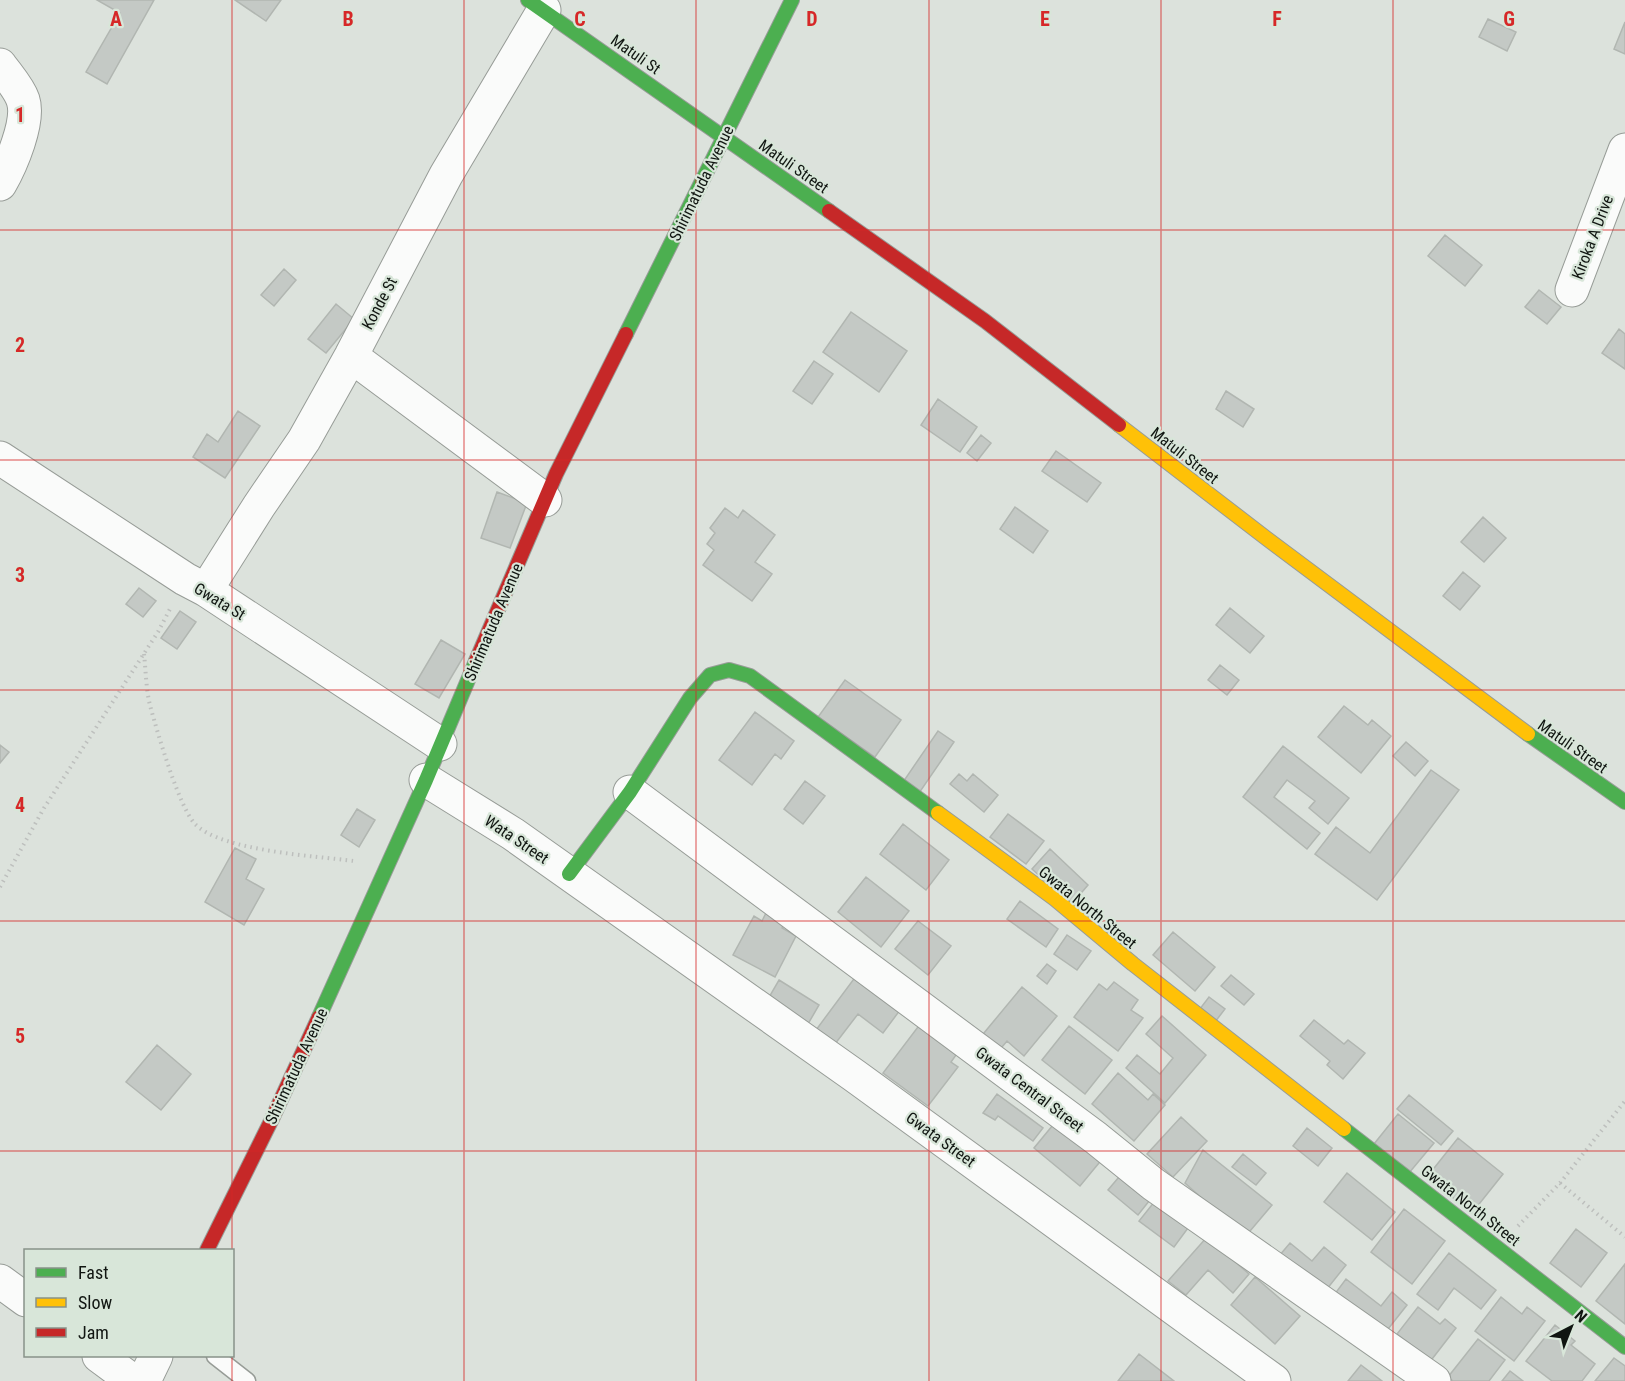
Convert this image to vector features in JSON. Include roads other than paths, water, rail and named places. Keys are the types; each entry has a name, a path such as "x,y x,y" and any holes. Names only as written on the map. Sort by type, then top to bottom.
{"street":[{"name":"Shirimatuda Avenue","path":"208,1249 272,1119 426,780 545,500 792,0"},
{"name":"Matuli St","path":"536,5 724,136"},
{"name":"Konde St","path":"195,585 259,506 304,440 351,356 536,5"},
{"path":"0,65 23,100 24,116 11,164 0,184"},
{"name":"Matuli Street","path":"724,136 985,321 1266,538 1514,725 1625,802"},
{"name":"Kiroka A Drive","path":"1572,290 1625,150"},
{"path":"351,356 545,500"},
{"name":"Gwata St","path":"0,458 440,744"},
{"name":"Gwata North Street","path":"569,874 630,792 690,698 710,675 729,670 750,676 1055,899 1142,971 1625,1347"},
{"name":"Wata Street","path":"426,780 513,834 606,900"},
{"name":"Gwata Central Street","path":"630,792 1096,1138 1153,1184 1434,1381"},
{"name":"Gwata Street","path":"606,900 855,1076 1274,1381"},
{"path":"0,1281 24,1299"},
{"path":"100,1357 133,1381"},
{"path":"144,1381 156,1357"}],"lane":[{"path":"216,1357 247,1381"}]}
